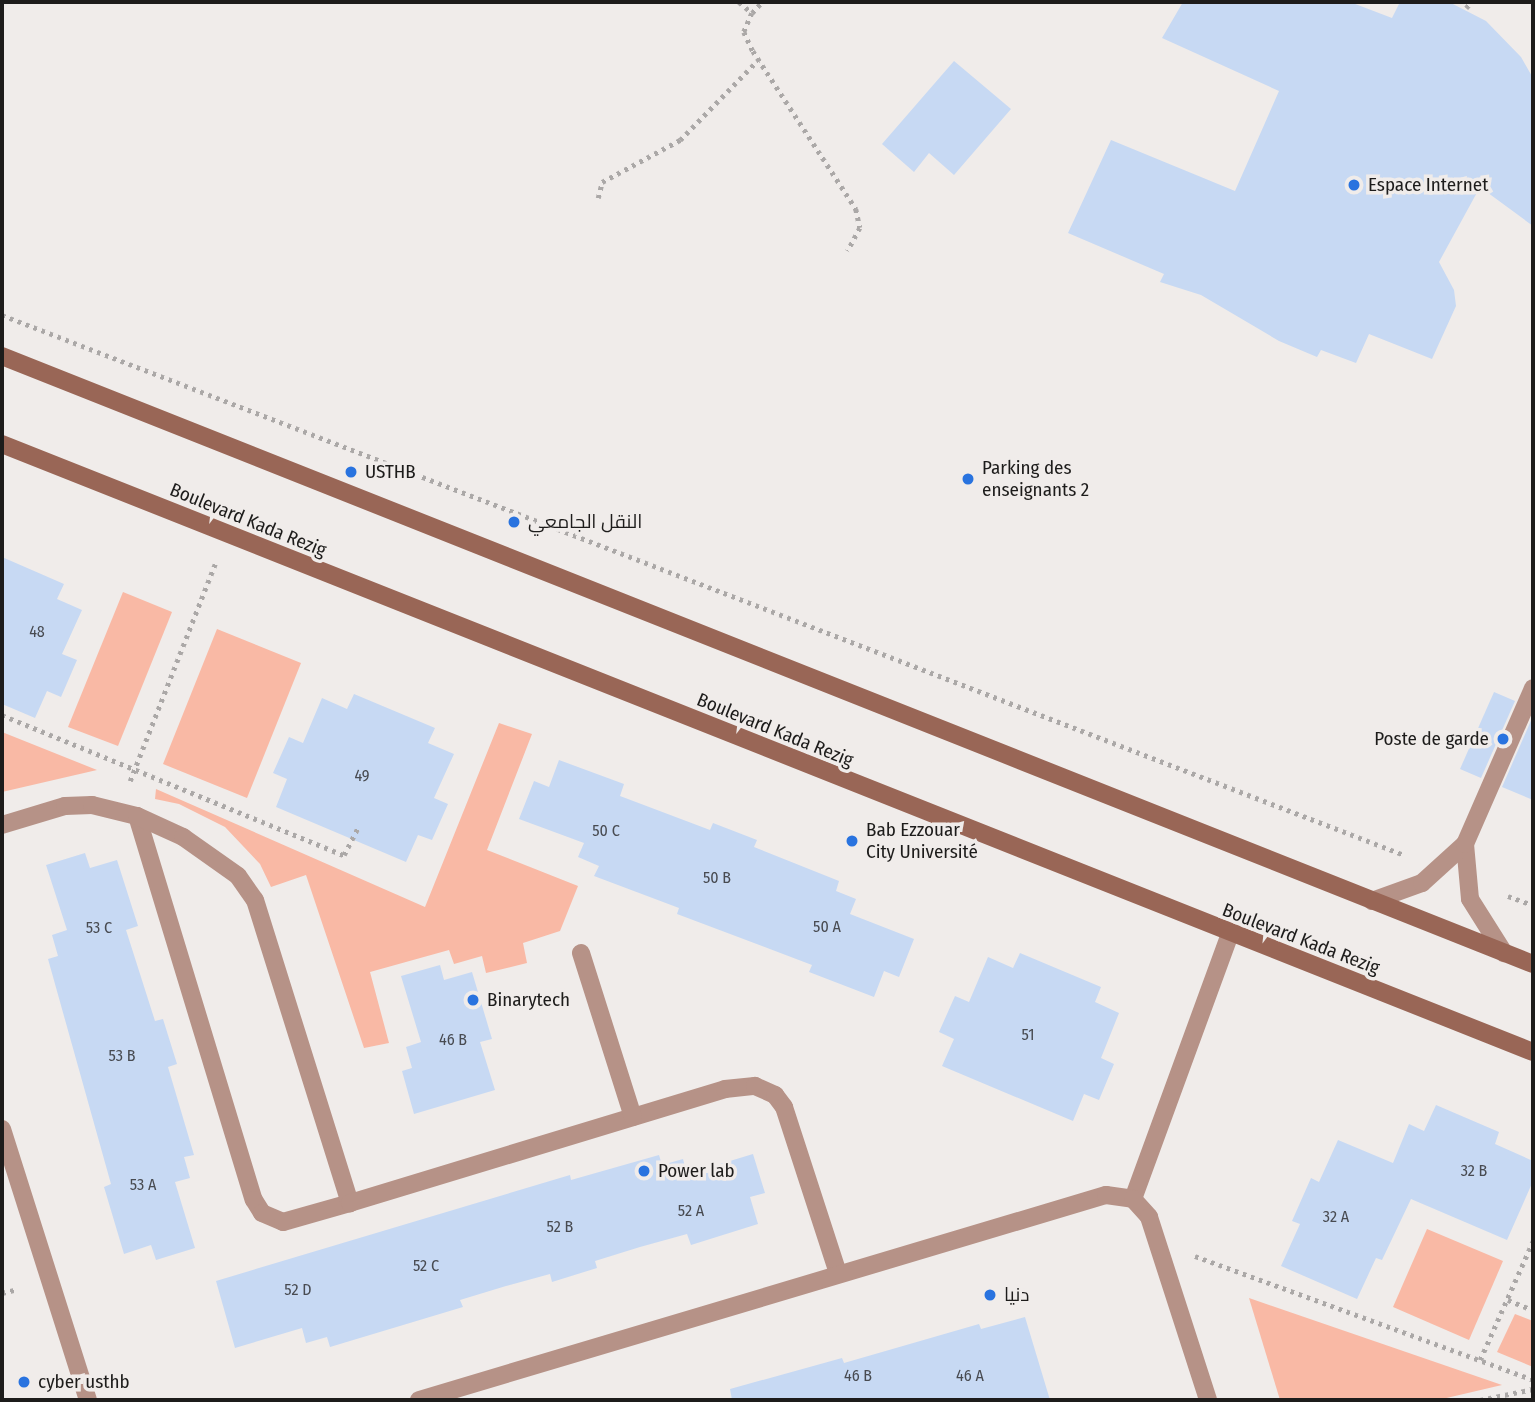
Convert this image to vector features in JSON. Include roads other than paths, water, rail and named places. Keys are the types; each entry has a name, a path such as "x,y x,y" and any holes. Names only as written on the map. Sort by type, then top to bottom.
{"main road":[{"path":"2,356 1533,964"},
{"name":"Boulevard Kada Rezig","path":"2,443 1230,934 1533,1052"}],"street":[{"path":"1372,901 1422,883 1465,844 1533,688"},
{"path":"2,825 65,806 92,805 137,816 218,859 256,900 350,1203"},
{"path":"137,816 254,1200 262,1213 283,1222 741,1085 775,1096 784,1107 838,1273"},
{"path":"1465,844 1466,880 1484,926 1504,953"},
{"path":"1133,1199 1230,934"},
{"path":"581,953 633,1117"},
{"path":"2,1129 88,1400"},
{"path":"419,1400 1077,1201 1105,1195 1133,1199 1149,1217 1208,1400"}],"place":[{"name":"Espace Internet","path":"1354,185"},
{"name":"USTHB","path":"351,472"},
{"name":"Parking des enseignants 2","path":"968,479"},
{"name":"النقل الجامعي","path":"514,522"},
{"name":"Poste de garde","path":"1503,739"},
{"name":"Bab Ezzouar City Université","path":"852,841"},
{"name":"Binarytech","path":"473,1000"},
{"name":"Power lab","path":"644,1171"},
{"name":"دنيا","path":"990,1295"},
{"name":"cyber usthb","path":"24,1382"}]}
